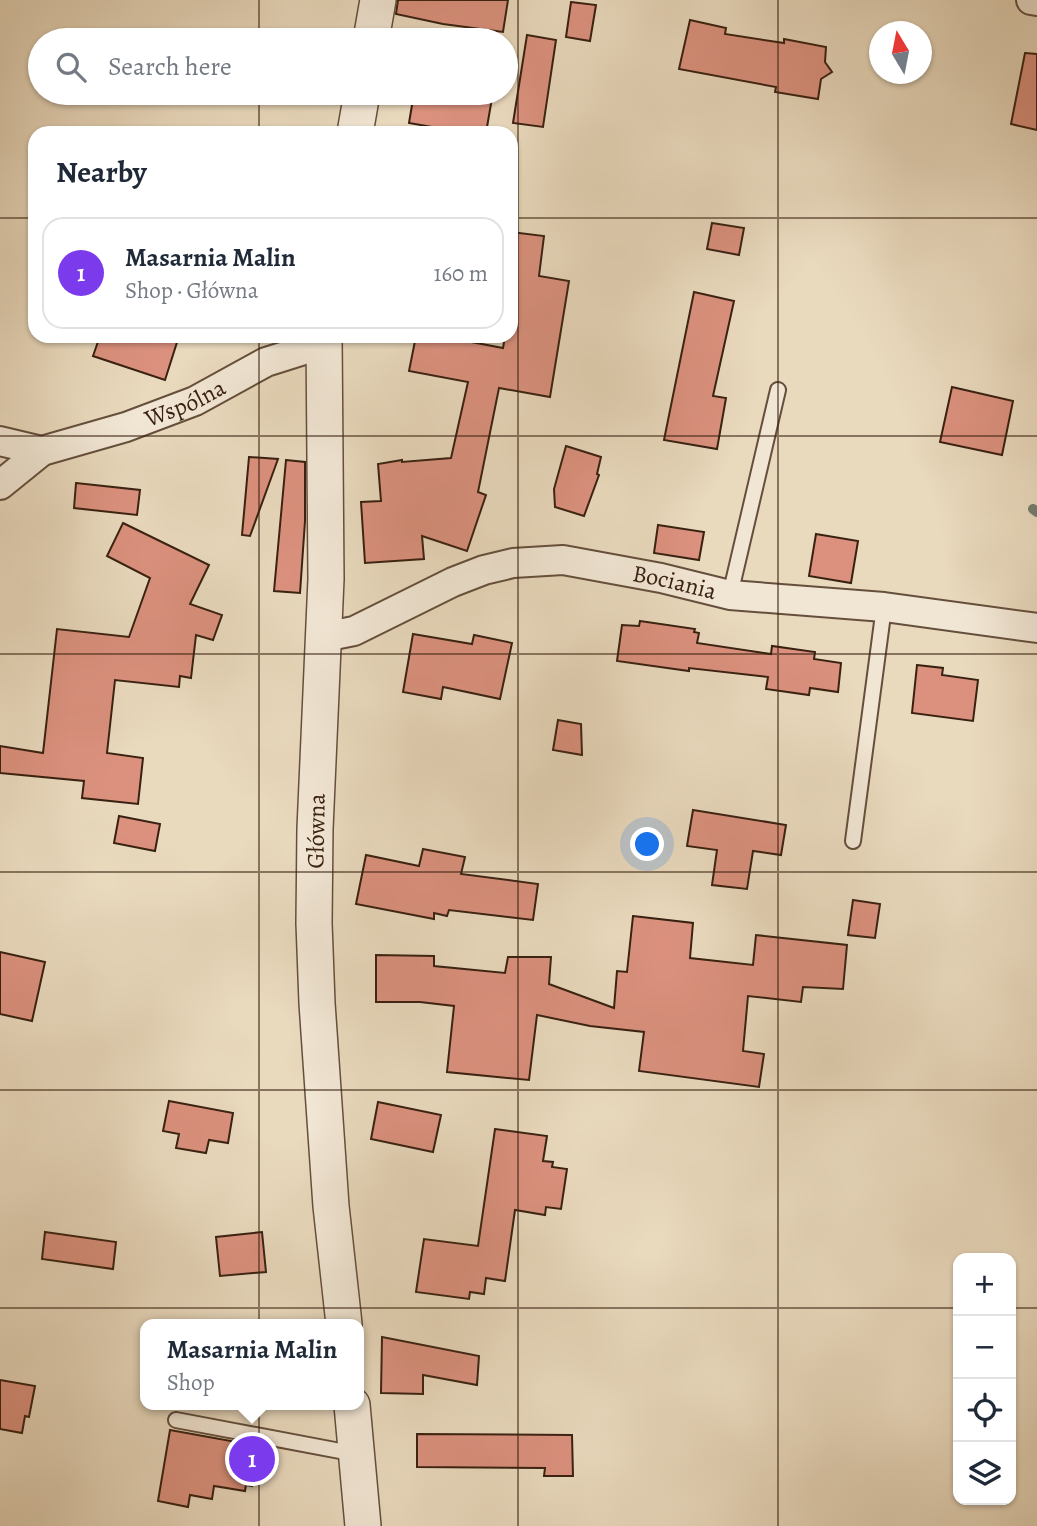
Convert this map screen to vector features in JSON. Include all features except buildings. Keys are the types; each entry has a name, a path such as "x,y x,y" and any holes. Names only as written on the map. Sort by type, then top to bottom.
{"street":[{"path":"373,28 377,0"},
{"path":"1031,0 1037,1"},
{"path":"356,126 360,105"},
{"name":"Wspólna","path":"0,485 43,451 138,423 195,401 266,362 315,343"},
{"name":"Główna","path":"323,343 324,637 315,829 314,923 331,1206 343,1319"},
{"name":"Wspólna","path":"0,441 43,451"},
{"name":"Bociania","path":"324,637 354,631 453,582 484,570 513,563 563,560 661,578 730,595 884,607 1037,628"},
{"path":"353,1410 363,1526"}],"lane":[{"path":"730,595 778,390"},
{"path":"853,841 884,607"},
{"path":"176,1420 358,1455"}],"waterway":[{"path":"1033,509 1037,512"}],"place":[{"name":"Masarnia Malin","path":"252,1459"}]}
